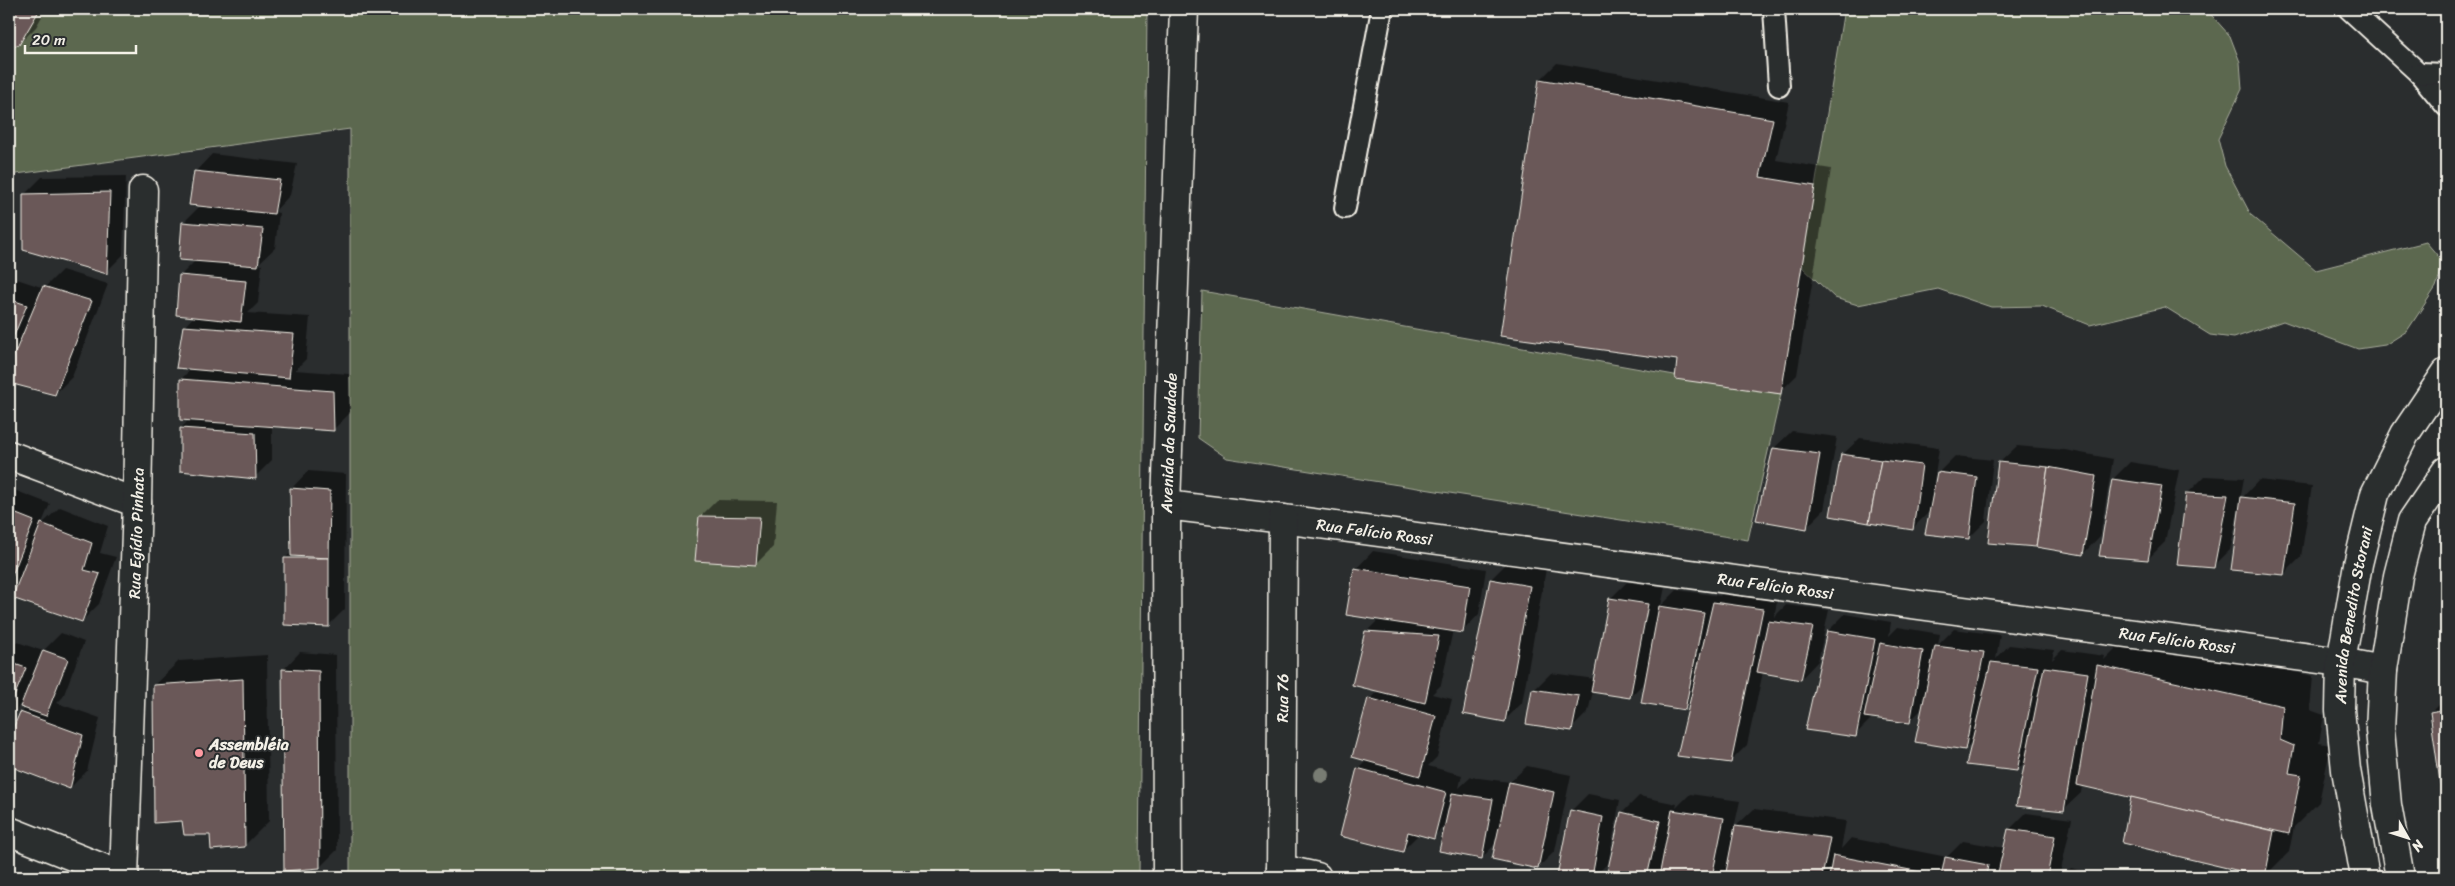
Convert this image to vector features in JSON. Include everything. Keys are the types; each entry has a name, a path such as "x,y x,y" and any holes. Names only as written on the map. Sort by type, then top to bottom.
{"street":[{"name":"Avenida da Saudade","path":"1167,877 1166,505 1184,9"},
{"name":"Rua Egídio Pinhata","path":"125,877 137,503 143,190"},
{"name":"Avenida Benedito Storani","path":"2365,877 2346,770 2340,710 2341,662 2358,564 2374,494 2405,434 2446,373"},
{"path":"9,455 137,503"},
{"path":"2400,877 2387,805 2381,739 2383,670 2398,576 2412,521 2446,471"},
{"name":"Rua Felício Rossi","path":"1166,505 1283,519 2341,662 2383,670"},
{"name":"Rua 76","path":"1281,873 1283,519"},
{"path":"9,831 125,877"},
{"path":"1281,873 1317,877"}],"lane":[{"path":"1344,208 1382,9"},
{"path":"1774,9 1779,86"},
{"path":"2349,9 2419,73 2446,106"},
{"path":"2419,73 2446,74"}],"green space":[{"path":"40,9 1147,9 1139,877 350,877 350,129 9,175 9,46 19,45"},
{"path":"1844,9 2206,9 2230,36 2240,62 2242,89 2218,139 2225,166 2251,215 2316,270 2426,242 2444,263 2436,287 2407,331 2385,345 2358,349 2283,321 2234,338 2210,335 2165,307 2090,325 2042,306 1991,307 1938,289 1858,305 1835,298 1802,267"},
{"path":"1202,291 1781,394 1748,540 1227,458 1198,438"}],"building":[{"path":"9,9 40,9 19,45 9,46"},
{"path":"1539,79 1773,119 1760,177 1815,186 1781,394 1675,379 1677,360 1500,336"},
{"path":"194,171 280,180 274,214 189,205"},
{"path":"110,192 107,274 23,250 23,194"},
{"path":"182,222 263,229 258,266 179,260"},
{"path":"179,275 246,281 241,322 176,315"},
{"path":"43,286 92,301 55,395 9,383 9,367"},
{"path":"9,299 27,305 9,347"},
{"path":"183,326 294,334 289,378 176,368"},
{"path":"180,379 333,391 334,431 180,420"},
{"path":"180,428 255,433 256,479 180,471"},
{"path":"1773,448 1820,454 1807,529 1756,520"},
{"path":"1841,454 1881,460 1869,523 1830,516"},
{"path":"1881,460 1922,465 1913,530 1869,523"},
{"path":"1998,462 2048,467 2036,547 1988,543"},
{"path":"2048,467 2096,476 2083,555 2036,547"},
{"path":"1937,472 1977,477 1969,539 1925,534"},
{"path":"2112,479 2162,486 2148,560 2099,556"},
{"path":"290,488 330,491 329,558 291,556"},
{"path":"2186,493 2228,495 2214,568 2177,565"},
{"path":"2241,497 2295,503 2284,575 2231,570"},
{"path":"9,511 34,521 9,583"},
{"path":"699,516 760,517 756,565 695,561"},
{"path":"41,523 92,543 84,570 100,574 82,622 12,598"},
{"path":"284,558 329,558 329,627 284,625"},
{"path":"1354,568 1470,586 1463,633 1346,615"},
{"path":"1490,579 1530,586 1505,722 1463,714"},
{"path":"1609,598 1648,604 1630,698 1591,692"},
{"path":"1713,602 1763,609 1731,763 1677,756"},
{"path":"1659,606 1704,613 1685,710 1641,703"},
{"path":"1768,621 1813,627 1801,680 1757,672"},
{"path":"1365,631 1439,636 1425,703 1352,685"},
{"path":"1827,631 1875,639 1856,737 1805,730"},
{"path":"1880,643 1923,651 1910,723 1864,717"},
{"path":"1935,646 1984,652 1965,750 1915,742"},
{"path":"43,650 68,659 46,716 20,707"},
{"path":"9,662 26,668 9,709"},
{"path":"1991,662 2038,667 2017,771 1966,765"},
{"path":"2097,665 2283,706 2280,740 2294,746 2289,773 2301,775 2289,834 2077,785"},
{"path":"2044,667 2088,673 2064,811 2016,806"},
{"path":"282,669 319,671 320,868 284,871"},
{"name":"Assembléia de Deus","path":"243,679 245,847 211,850 210,835 184,835 182,821 154,823 153,685"},
{"path":"1532,689 1579,696 1572,731 1526,724"},
{"path":"1368,698 1436,716 1420,776 1352,757"},
{"path":"2446,709 2446,824 2430,712"},
{"path":"20,712 83,735 70,789 9,766 9,738"},
{"path":"1357,768 1446,792 1434,839 1408,832 1403,852 1340,836"},
{"path":"1509,782 1554,792 1538,869 1492,859"},
{"path":"1452,793 1493,799 1482,859 1439,851"},
{"path":"2131,797 2274,831 2265,877 2122,843"},
{"path":"1570,810 1603,817 1592,877 1557,876"},
{"path":"1672,810 1724,818 1712,877 1659,877"},
{"path":"1621,812 1660,821 1647,877 1606,877"},
{"path":"1735,826 1830,838 1822,877 1725,877"},
{"path":"2008,829 2055,836 2047,877 1997,877"},
{"path":"1833,855 1941,876 1941,877 1829,877"},
{"path":"1945,857 1988,865 1986,877 1941,877"}],"place":[{"name":"Assembléia de Deus","path":"199,753"}]}
